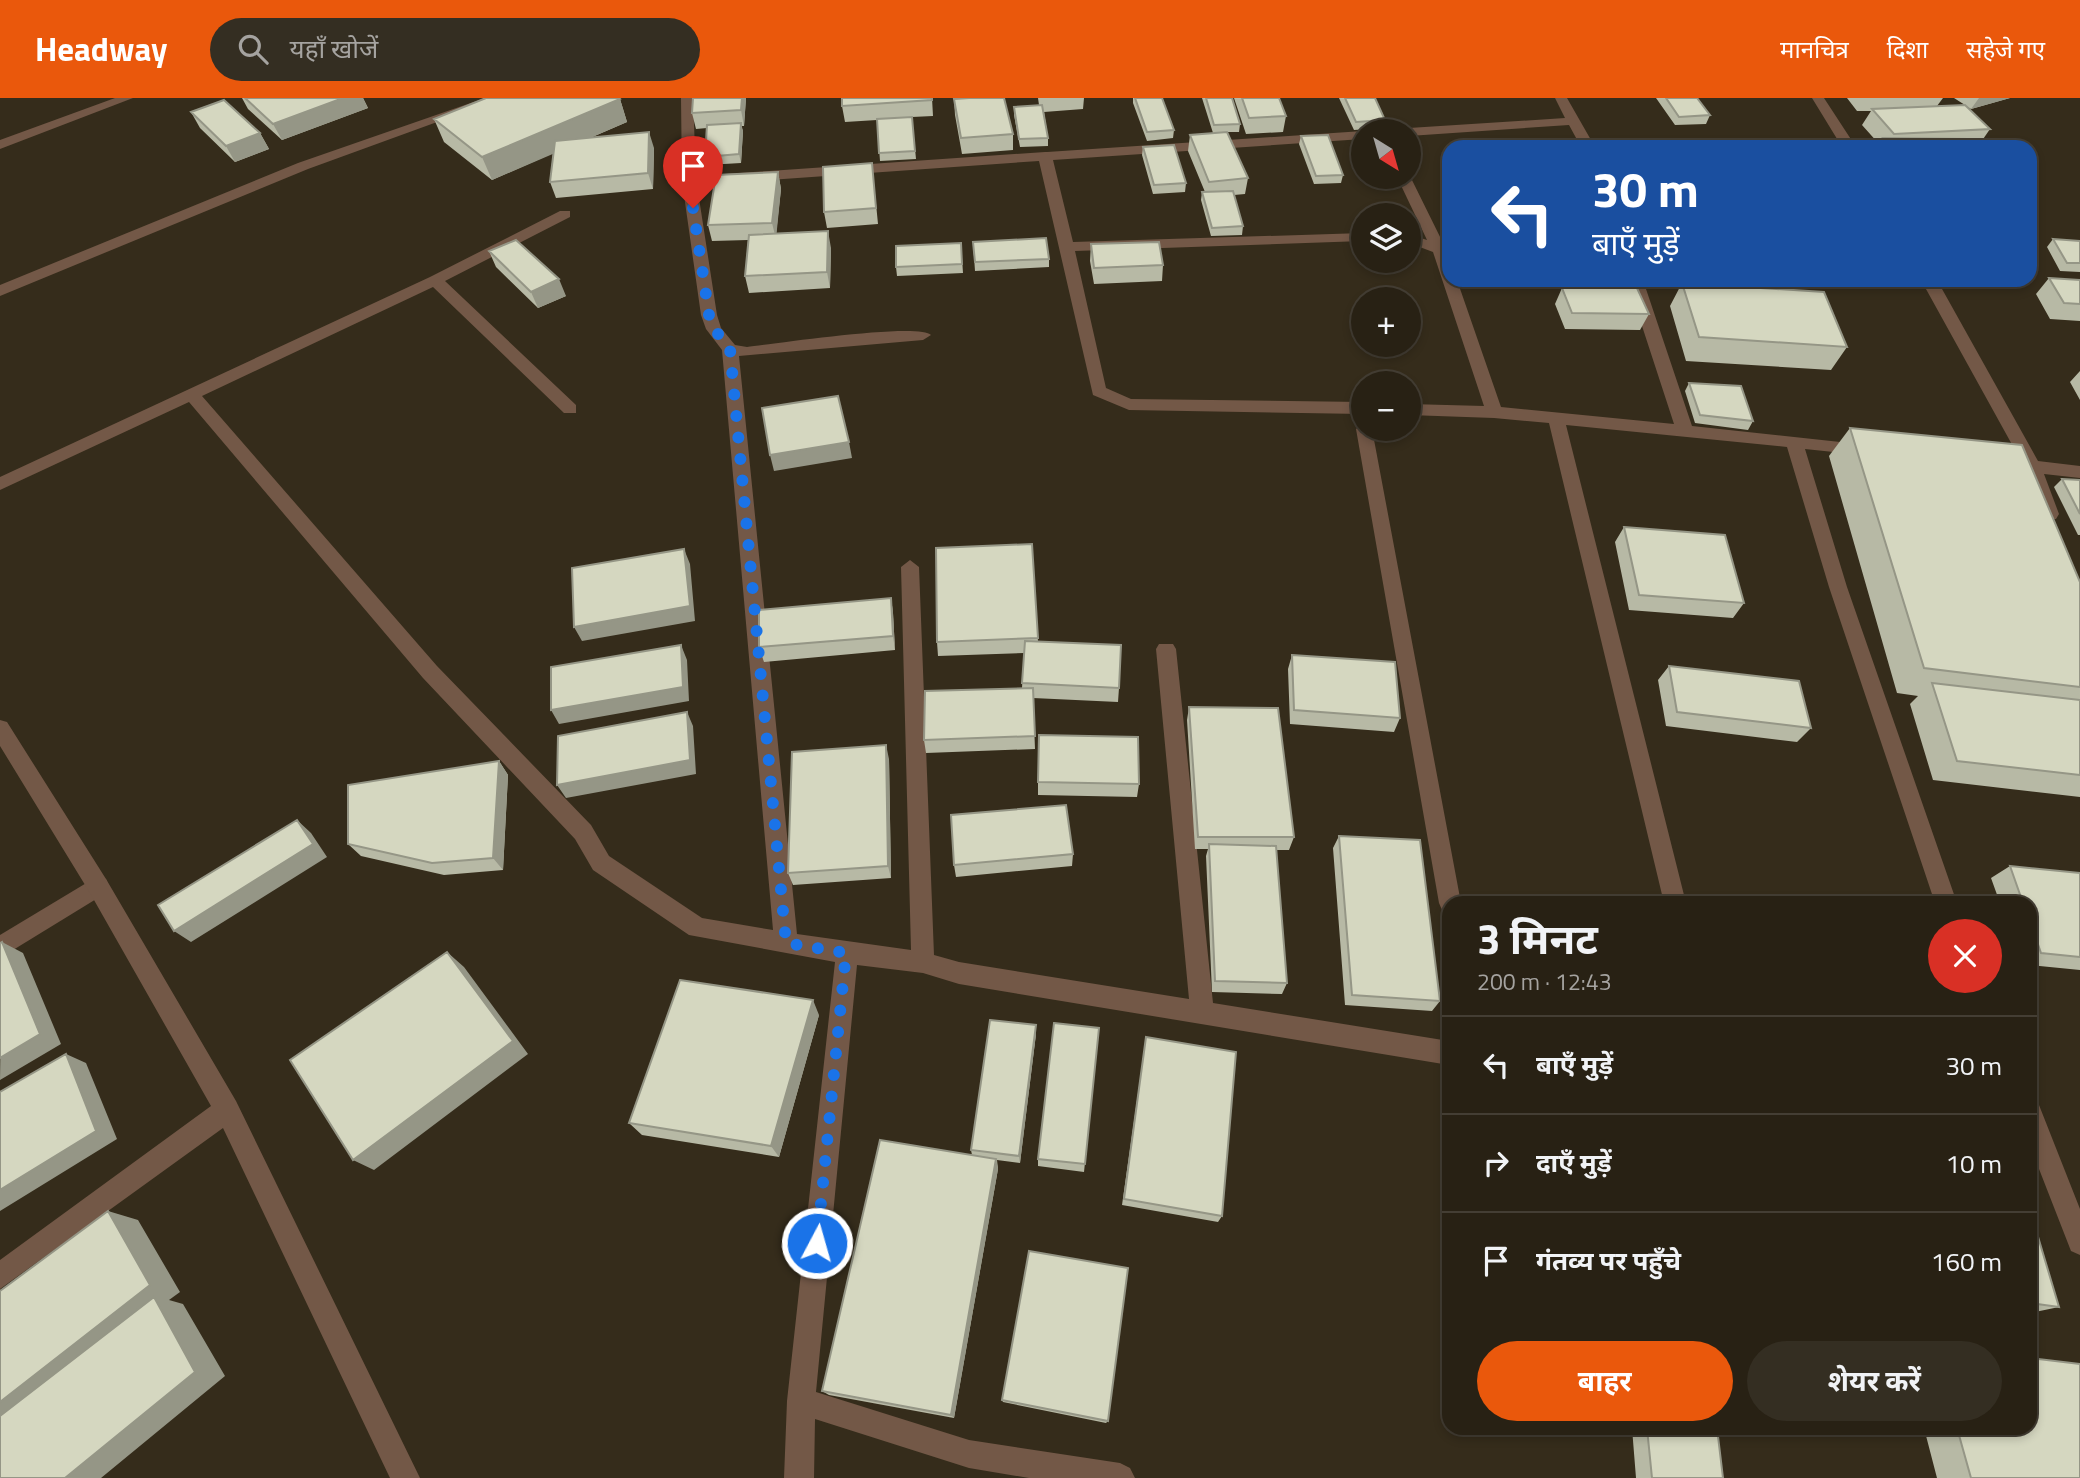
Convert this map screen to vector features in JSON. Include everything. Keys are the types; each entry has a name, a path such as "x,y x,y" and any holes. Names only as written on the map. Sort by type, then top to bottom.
{"street":[{"path":"2,141 127,98"},
{"path":"0,291 303,166 497,98"},
{"path":"687,98 689,181 709,315 714,329 730,349 786,943"},
{"path":"1561,98 1584,140"},
{"path":"1818,98 1845,140"},
{"path":"1421,131 1574,121"},
{"path":"689,181 1351,136"},
{"path":"1045,156 1099,391 1129,404 1351,416"},
{"path":"1410,189 1442,258"},
{"path":"0,484 435,280 565,214"},
{"path":"1067,247 1351,237"},
{"path":"1421,242 1439,249"},
{"path":"435,280 570,409"},
{"path":"1452,287 1493,412"},
{"path":"1637,287 1685,431"},
{"path":"1933,287 2032,466 2056,529"},
{"path":"730,349 747,352 873,337 923,335"},
{"path":"192,395 430,672 583,832 601,863 697,928 846,953 923,962 959,973 1442,1052"},
{"path":"1421,410 1493,412 1873,450"},
{"path":"1556,419 1673,896"},
{"path":"1367,441 1449,896"},
{"path":"1794,442 1838,587 1944,896"},
{"path":"1979,461 2080,472"},
{"path":"910,567 923,962"},
{"path":"1166,649 1202,1013"},
{"path":"0,728 98,886 227,1110 405,1478"},
{"path":"0,947 98,886"},
{"path":"799,1478 801,1401 846,953"},
{"path":"0,1276 227,1110"},
{"path":"2037,1138 2080,1242"},
{"path":"801,1401 970,1454 1120,1478"}],"building":[{"path":"245,98 343,98 273,124"},
{"path":"486,98 620,99 482,157 434,119"},
{"path":"693,98 742,98 741,110 692,113"},
{"path":"842,98 932,98 932,100 842,106"},
{"path":"1004,98 1013,134 961,138 954,99"},
{"path":"1135,98 1162,98 1174,130 1147,132"},
{"path":"1206,98 1232,98 1240,124 1214,125"},
{"path":"1242,98 1279,98 1286,116 1249,118"},
{"path":"1345,98 1375,98 1385,119 1355,119"},
{"path":"1666,98 1697,98 1710,115 1679,117"},
{"path":"224,100 260,133 226,146 191,112"},
{"path":"1042,105 1048,138 1019,139 1014,107"},
{"path":"1965,105 1990,129 1894,134 1872,109"},
{"path":"912,117 915,151 879,153 877,119"},
{"path":"741,123 739,154 705,157 707,125"},
{"path":"649,132 648,173 550,182 555,141"},
{"path":"1227,132 1248,178 1209,182 1190,135"},
{"path":"1328,135 1343,175 1316,176 1301,136"},
{"path":"1883,138 1969,140 1884,140"},
{"path":"1174,145 1186,183 1154,185 1143,147"},
{"path":"872,163 876,208 824,212 823,167"},
{"path":"778,172 772,223 708,225 716,175"},
{"path":"1233,191 1243,226 1212,228 1202,192"},
{"path":"828,231 827,272 745,276 749,235"},
{"path":"1046,238 1049,259 975,262 973,242"},
{"path":"2053,239 2080,241 2080,263 2067,263"},
{"path":"516,240 559,279 531,292 489,251"},
{"path":"1159,242 1163,265 1094,268 1091,244"},
{"path":"961,243 962,264 896,267 896,246"},
{"path":"2049,278 2080,280 2080,304 2064,303"},
{"path":"1683,287 1745,287 1824,292 1847,347 1699,337"},
{"path":"1562,288 1637,288 1649,314 1572,313"},
{"path":"1689,383 1741,386 1753,421 1700,415"},
{"path":"838,396 849,442 770,455 762,408"},
{"path":"1850,428 2022,445 2080,582 2080,687 1924,668"},
{"path":"2062,479 2080,480 2080,514"},
{"path":"1624,527 1725,535 1744,603 1639,595"},
{"path":"1032,544 1038,638 937,642 936,548"},
{"path":"684,549 690,606 574,627 572,568"},
{"path":"891,598 893,636 759,647 759,610"},
{"path":"1025,641 1121,645 1119,688 1022,683"},
{"path":"681,645 683,687 551,710 551,667"},
{"path":"1292,655 1395,662 1400,718 1294,710"},
{"path":"1669,666 1799,681 1811,728 1677,712"},
{"path":"1932,683 2080,700 2080,775 1957,761"},
{"path":"1033,688 1035,736 924,740 925,691"},
{"path":"1189,707 1278,708 1294,837 1198,837"},
{"path":"687,712 690,760 557,785 558,736"},
{"path":"1039,735 1138,737 1139,784 1038,782"},
{"path":"886,745 888,866 788,873 792,752"},
{"path":"499,761 493,858 432,863 348,844 348,785"},
{"path":"1066,805 1073,854 954,865 951,815"},
{"path":"297,820 313,844 174,931 158,905"},
{"path":"1339,836 1420,840 1440,1001 1352,995"},
{"path":"1209,844 1276,846 1287,983 1215,981"},
{"path":"2010,866 2080,873 2080,957 2041,953 2037,941 2037,896 2021,896"},
{"path":"2,942 40,1034 0,1058 0,943"},
{"path":"447,952 513,1041 353,1160 290,1060"},
{"path":"680,980 813,1000 771,1146 629,1123"},
{"path":"990,1020 1036,1025 1019,1156 971,1150"},
{"path":"1054,1023 1099,1028 1085,1164 1038,1159"},
{"path":"1146,1037 1236,1052 1222,1216 1124,1199"},
{"path":"66,1054 96,1131 0,1190 0,1092"},
{"path":"880,1140 996,1159 951,1415 822,1391"},
{"path":"108,1211 150,1285 0,1402 0,1291"},
{"path":"2037,1233 2059,1307 2037,1304"},
{"path":"1029,1251 1128,1268 1108,1421 1002,1400"},
{"path":"154,1297 195,1372 65,1478 0,1478 0,1416"},
{"path":"2037,1359 2080,1364 2080,1478 1971,1478 1959,1435 2037,1435"},
{"path":"1648,1435 1718,1435 1723,1478 1652,1478"}],"route":[{"path":"693,208 709,315 714,329 730,349 786,943 846,953 817,1243"}]}
